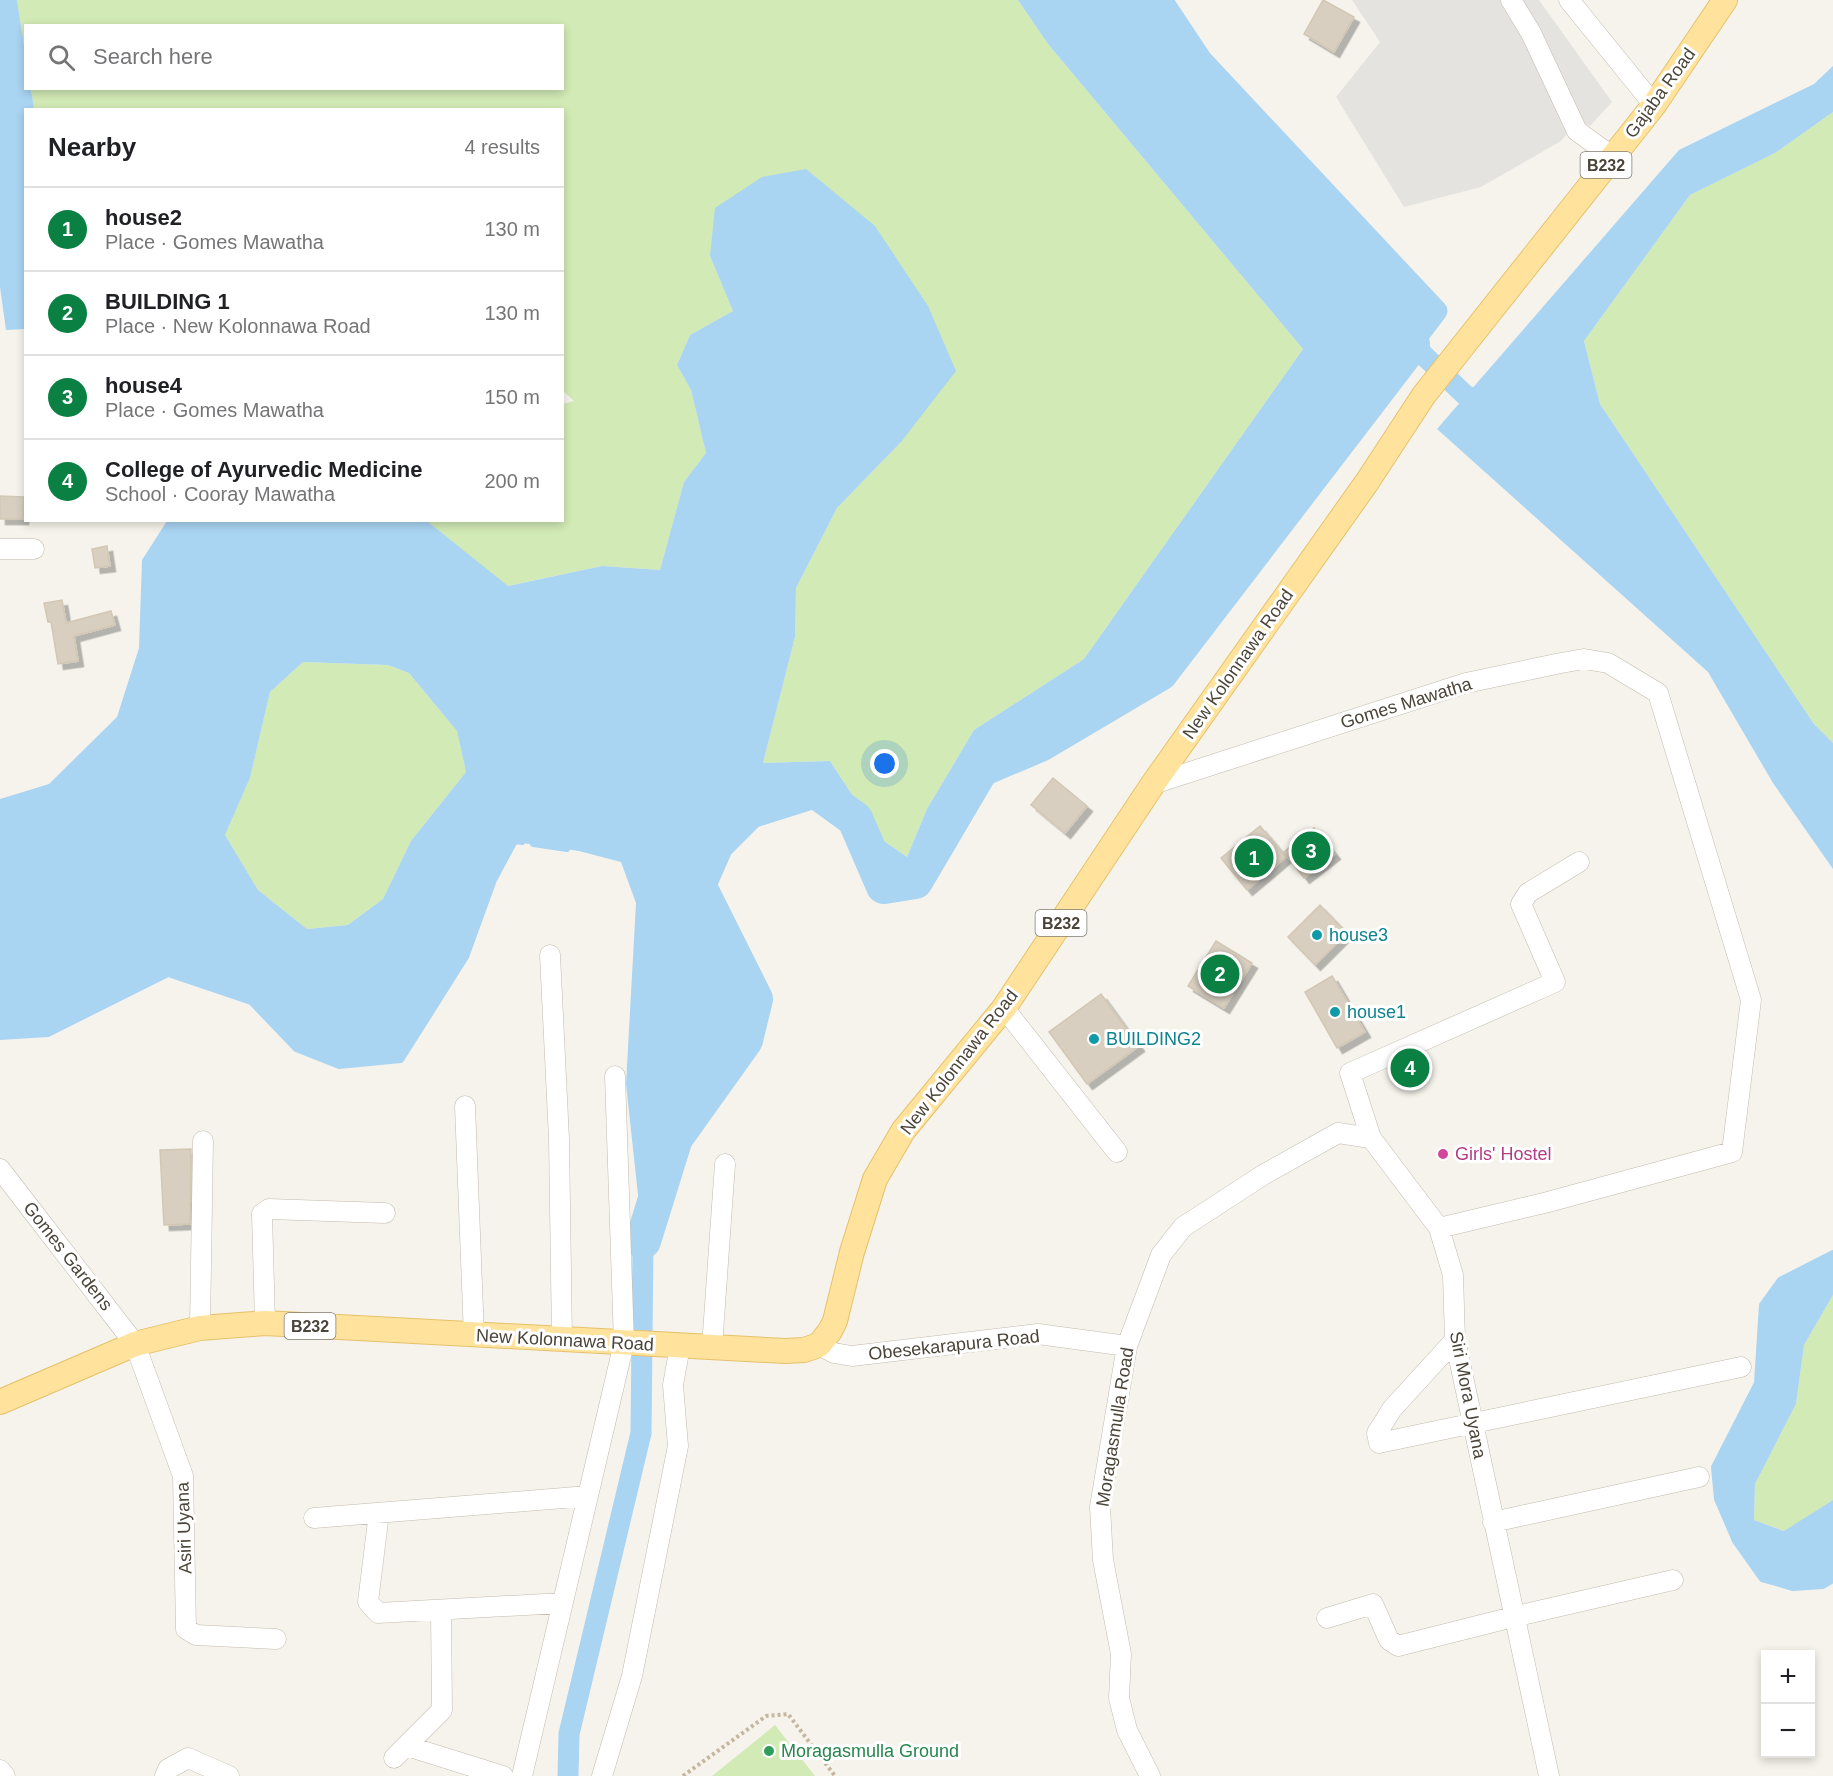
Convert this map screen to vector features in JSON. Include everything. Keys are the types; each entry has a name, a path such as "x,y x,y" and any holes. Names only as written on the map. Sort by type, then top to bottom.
{"main road":[{"name":"Gajaba Road","path":"1479,323 1654,105 1725,0"},
{"name":"New Kolonnawa Road","path":"0,1402 135,1344 200,1328 265,1323 785,1351 804,1350 819,1345 835,1321 875,1179 903,1131 1004,1008 1153,784 1360,492 1424,395 1479,323"}],"street":[{"path":"1511,0 1531,33 1577,131 1613,157"},
{"path":"1569,0 1654,105"},
{"path":"0,549 34,549"},
{"name":"Gomes Mawatha","path":"1153,784 1466,683 1561,663 1584,659 1608,663 1658,693 1751,1000 1732,1152 1548,1202 1439,1228"},
{"name":"Siri Mora Uyana","path":"1549,1776 1455,1340 1453,1275 1439,1228 1371,1138 1350,1073 1555,982 1521,904 1528,893 1579,862"},
{"path":"550,955 559,1138 562,1340"},
{"path":"1004,1008 1117,1152"},
{"path":"522,1776 588,1496 628,1343 615,1077"},
{"path":"465,1106 474,1336"},
{"name":"Moragasmulla Road","path":"1150,1776 1127,1730 1119,1698 1121,1654 1104,1560 1100,1507 1127,1346 1161,1255 1183,1227 1263,1175 1338,1133 1371,1138"},
{"path":"200,1328 203,1141"},
{"path":"712,1347 725,1164"},
{"name":"Gomes Gardens","path":"0,1169 135,1344"},
{"path":"265,1323 262,1214 269,1209 385,1213"},
{"name":"Obesekarapura Road","path":"819,1345 834,1353 852,1356 1038,1334 1127,1346"},
{"path":"1455,1340 1392,1409 1377,1433 1379,1443 1741,1367"},
{"name":"Asiri Uyana","path":"135,1344 183,1476 186,1629 196,1635 276,1640"},
{"path":"602,1776 632,1676 678,1446 673,1385 676,1345"},
{"path":"1493,1522 1699,1477"},
{"path":"314,1518 588,1496"},
{"path":"379,1513 368,1602 378,1613 562,1603"},
{"path":"1327,1618 1373,1604 1389,1640 1398,1646 1673,1580"},
{"path":"441,1611 442,1710 400,1752 503,1776"},
{"path":"165,1776 168,1769 188,1758 228,1776"},
{"path":"0,1770 5,1776"}],"path":[{"path":"683,1776 766,1716 788,1714 835,1776"}],"green space":[{"path":"17,0 1018,0 1048,44 1303,349 1084,659 974,730 927,809 907,857 881,839 830,761 763,763 795,637 796,588 837,508 901,442 710,256 733,311 690,335 677,365 691,390 706,453 684,482 660,570 602,566 507,586 428,522 564,522 564,404 574,401 564,392 564,108 34,108 31,90 564,90 564,24 24,24 24,46"},
{"path":"1833,112 1833,743 1814,724 1600,404 1584,341 1690,195 1775,153"},
{"path":"303,662 388,665 409,673 457,731 466,772 411,841 383,899 348,925 307,929 258,890 225,835 250,778 270,692"},
{"path":"1833,1295 1833,1500 1785,1531 1754,1520 1755,1484 1796,1404 1804,1345"},
{"name":"Moragasmulla Ground","path":"775,1725 815,1776 712,1776"}],"shaded area":[{"path":"1352,0 1539,0 1612,102 1590,126 1577,121 1561,141 1481,187 1404,207 1336,97 1380,42"}],"water":[{"path":"0,0 17,0 24,46 24,90 31,90 34,108 24,108 24,329 6,330 0,287"},
{"path":"1018,0 1162,0 1202,60 1437,311 1160,673 1040,744 981,769 915,881 884,886 855,819 815,791 749,811 716,844 698,885 755,999 745,1040 675,1138 643,1241 626,1084 636,903 621,862 579,851 515,842 494,880 466,957 401,1060 339,1066 296,1049 251,1002 168,974 48,1034 0,1037 0,799 49,784 117,717 139,648 142,560 166,522 428,522 508,586 602,566 660,570 684,482 706,453 691,390 677,365 690,335 733,311 710,256 715,208 762,177 806,169 875,226 928,306 956,371 901,442 837,508 796,588 795,637 763,763 830,761 881,839 907,857 927,809 974,730 1084,659 1303,349 1048,44","holes":["303,662 388,665 409,673 457,731 466,772 411,841 383,899 348,925 307,929 258,890 225,835 250,778 270,692"]},
{"path":"1833,66 1833,112 1775,153 1690,195 1584,341 1600,404 1814,724 1833,743 1833,869 1773,783 1708,672 1437,429 1679,150 1814,84"},
{"path":"1833,1253 1833,1295 1804,1345 1796,1404 1755,1484 1754,1520 1784,1531 1833,1500 1833,1580 1823,1586 1793,1588 1762,1579 1735,1541 1717,1499 1714,1467 1757,1383 1762,1305 1780,1280"}],"building":[{"path":"1323,0 1354,17 1334,52 1304,34"},
{"path":"0,496 24,497 23,519 0,519"},
{"path":"107,546 110,566 95,568 92,549"},
{"path":"62,600 66,623 111,611 115,625 74,636 78,661 58,664 51,622 48,622 44,603"},
{"path":"1053,778 1087,806 1065,833 1031,805"},
{"path":"1260,826 1286,857 1247,890 1221,858"},
{"path":"1314,828 1335,854 1304,878 1284,852"},
{"name":"house3","path":"1320,905 1347,933 1315,965 1288,937"},
{"path":"1216,941 1252,963 1224,1008 1188,986"},
{"name":"house1","path":"1332,976 1365,1032 1337,1048 1305,992"},
{"name":"BUILDING2","path":"1101,994 1139,1046 1087,1084 1049,1032"},
{"path":"191,1149 190,1224 164,1225 160,1150"}],"waterway":[{"path":"1162,0 1202,60 1437,311 1412,344 1465,395 1489,406"},
{"path":"643,1241 675,1138 745,1040 755,999 698,885 716,844 749,811 815,790 855,819 884,886 915,881 981,769 1040,744 1160,673 1412,344"},
{"path":"0,1037 48,1034 168,974 251,1002 296,1049 339,1066 401,1060 466,957 494,880 515,841 522,842"},
{"path":"533,844 567,849"},
{"path":"568,1776 569,1734 641,1433 643,1241"},
{"path":"1833,1253 1780,1280 1762,1305 1757,1383 1714,1467 1717,1499 1735,1541 1762,1579 1793,1588 1823,1586 1833,1580"}],"place":[{"name":"house4","path":"1311,851"},
{"name":"house2","path":"1254,858"},
{"name":"house3","path":"1317,935"},
{"name":"BUILDING 1","path":"1220,974"},
{"name":"house1","path":"1335,1012"},
{"name":"BUILDING2","path":"1094,1039"},
{"name":"College of Ayurvedic Medicine","path":"1410,1068"},
{"name":"Girls' Hostel","path":"1443,1154"},
{"name":"Moragasmulla Ground","path":"769,1751"}]}
